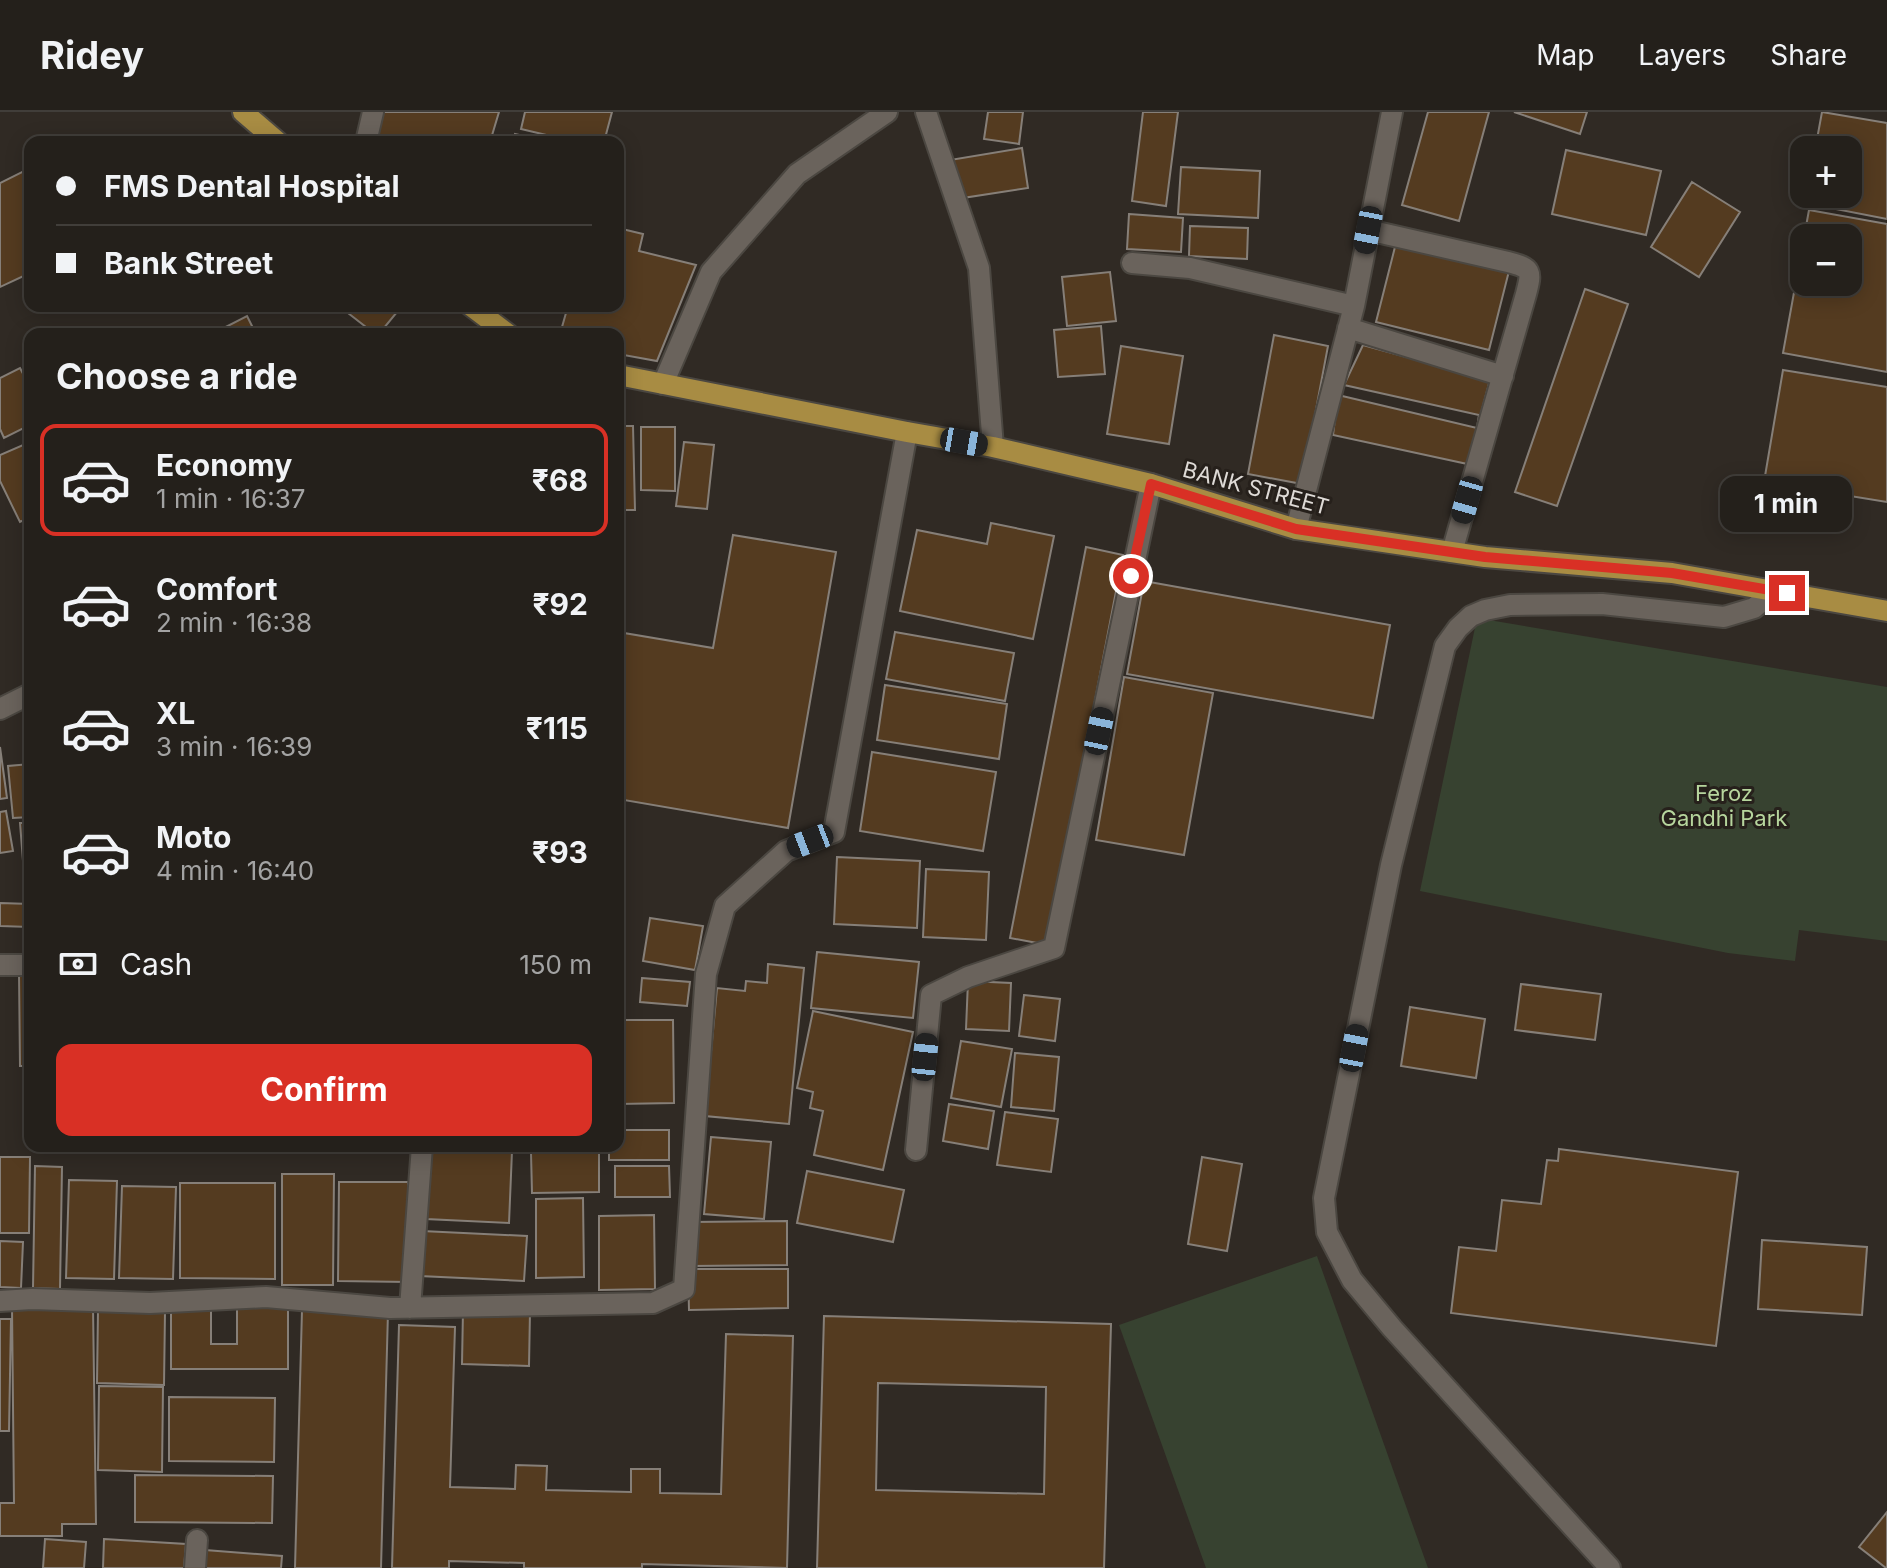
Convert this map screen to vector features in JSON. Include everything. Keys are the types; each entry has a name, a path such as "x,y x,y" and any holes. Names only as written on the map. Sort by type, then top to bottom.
{"main road":[{"path":"243,112 271,136"},
{"path":"479,312 500,328"},
{"name":"BANK STREET","path":"624,376 993,447 1151,484 1296,529 1485,557 1672,573 1887,611"}],"street":[{"path":"367,136 373,112"},
{"path":"663,384 711,272 797,174 887,112"},
{"path":"926,112 979,268 993,447"},
{"path":"1296,529 1354,306 1392,112"},
{"path":"1368,230 1525,267 1530,278 1452,552"},
{"path":"1132,263 1190,268 1354,306"},
{"path":"1348,328 1503,376"},
{"path":"0,1301 32,1299 150,1303 266,1297 410,1308 653,1303 684,1289 706,974 725,906 786,851 834,832 907,432"},
{"path":"916,1150 931,995 968,977 1054,948 1151,484"},
{"path":"1610,1568 1352,1280 1327,1232 1324,1198 1391,865 1445,646 1458,628 1471,616 1510,605 1602,604 1724,617 1754,608 1774,591"},
{"path":"0,709 24,697"},
{"path":"0,965 24,965"},
{"path":"410,1308 422,1152"},
{"path":"195,1568 197,1540"}],"green space":[{"name":"Feroz Gandhi Park","path":"1477,618 1887,687 1887,941 1799,930 1795,961 1728,953 1420,891"},
{"path":"1317,1256 1428,1568 1206,1568 1119,1325"}],"building":[{"path":"383,112 499,112 492,136 377,136"},
{"path":"525,112 612,112 606,136 551,136 521,129"},
{"path":"988,112 1023,112 1019,144 984,139"},
{"path":"1143,112 1178,112 1166,206 1132,201"},
{"path":"1428,112 1489,112 1459,221 1402,205"},
{"path":"1514,112 1587,112 1580,134"},
{"path":"1822,112 1887,123 1887,219 1831,208 1862,208 1862,136 1818,136"},
{"path":"1022,148 1028,188 956,199 950,160"},
{"path":"1566,150 1661,171 1646,235 1552,214"},
{"path":"1181,167 1260,171 1258,218 1178,214"},
{"path":"24,171 24,276 0,287 0,183"},
{"path":"1692,182 1740,212 1699,277 1651,247"},
{"path":"1809,210 1887,224 1887,372 1783,353 1793,296 1862,296 1862,224 1806,224"},
{"path":"1129,214 1183,218 1181,252 1127,249"},
{"path":"1190,226 1248,228 1247,259 1189,256"},
{"path":"624,229 643,234 639,251 696,265 657,361 624,355 624,328 562,328 566,312 624,312"},
{"path":"1396,243 1509,271 1489,350 1376,322"},
{"path":"1110,272 1116,321 1067,326 1062,277"},
{"path":"1585,289 1628,304 1557,506 1515,492"},
{"path":"347,312 397,312 384,328 367,328"},
{"path":"247,316 253,328 224,328"},
{"path":"1101,326 1105,374 1058,377 1054,330"},
{"path":"1274,335 1328,346 1302,484 1248,474"},
{"path":"1363,345 1490,380 1477,428 1479,415 1344,385"},
{"path":"1121,346 1183,356 1169,444 1107,434"},
{"path":"20,368 24,376 24,428 4,438 0,429 0,378"},
{"path":"1783,370 1887,387 1887,502 1764,482"},
{"path":"1338,395 1477,428 1472,465 1333,435"},
{"path":"624,426 633,426 635,510 624,510"},
{"path":"641,427 675,427 675,491 641,490"},
{"path":"684,442 714,445 707,509 676,506"},
{"path":"24,445 24,520 20,522 0,481 0,455"},
{"path":"991,523 1054,536 1033,639 900,611 917,530 987,544"},
{"path":"733,535 836,552 788,828 624,800 624,633 713,648"},
{"path":"1086,547 1123,555 1048,945 1010,938"},
{"path":"1144,581 1390,625 1373,718 1127,674"},
{"path":"895,632 1014,653 1005,701 886,679"},
{"path":"1124,677 1213,693 1184,855 1096,840"},
{"path":"885,685 1007,704 999,759 877,740"},
{"path":"0,747 7,798 0,799"},
{"path":"872,752 996,772 983,851 860,831"},
{"path":"24,765 24,817 13,818 8,766"},
{"path":"6,811 13,851 0,853 0,812"},
{"path":"20,823 24,823 24,873"},
{"path":"837,857 920,861 917,928 834,924"},
{"path":"926,869 989,872 986,940 923,937"},
{"path":"0,903 24,904 24,927 0,926"},
{"path":"650,918 703,926 695,970 643,961"},
{"path":"817,952 919,962 913,1018 811,1008"},
{"path":"768,964 804,968 789,1124 705,1116 717,988 745,991 746,981 767,983"},
{"path":"19,972 24,972 24,1066 20,1066"},
{"path":"642,978 690,982 687,1006 640,1002"},
{"path":"968,981 1011,983 1009,1031 966,1029"},
{"path":"1521,984 1601,994 1595,1040 1515,1030"},
{"path":"1024,995 1060,999 1055,1041 1019,1036"},
{"path":"1410,1007 1485,1019 1476,1078 1401,1066"},
{"path":"813,1011 913,1032 883,1170 814,1155 823,1111 810,1108 813,1092 797,1088"},
{"path":"624,1020 673,1020 674,1103 624,1104"},
{"path":"961,1041 1012,1049 1001,1107 951,1098"},
{"path":"1015,1053 1059,1057 1054,1111 1011,1107"},
{"path":"949,1104 994,1111 988,1149 943,1141"},
{"path":"1005,1112 1058,1119 1051,1172 997,1165"},
{"path":"624,1130 669,1130 669,1160 609,1160 609,1152 624,1152"},
{"path":"711,1137 771,1142 764,1219 704,1214"},
{"path":"1559,1149 1738,1172 1716,1346 1451,1313 1459,1247 1496,1251 1502,1200 1541,1204 1547,1160 1558,1161"},
{"path":"430,1152 512,1152 509,1223 426,1219"},
{"path":"531,1153 599,1153 599,1192 532,1193"},
{"path":"0,1157 30,1157 29,1233 0,1233"},
{"path":"1202,1157 1242,1164 1227,1251 1188,1244"},
{"path":"35,1166 62,1167 60,1289 33,1288"},
{"path":"615,1166 669,1166 670,1197 615,1197"},
{"path":"807,1171 904,1190 893,1242 797,1223"},
{"path":"282,1174 334,1174 333,1285 282,1285"},
{"path":"69,1180 117,1181 114,1279 66,1278"},
{"path":"339,1182 408,1182 408,1282 338,1281"},
{"path":"180,1183 275,1183 275,1279 180,1278"},
{"path":"122,1186 176,1187 173,1279 119,1278"},
{"path":"583,1198 584,1277 536,1278 536,1199"},
{"path":"654,1215 655,1289 599,1290 599,1216"},
{"path":"787,1221 787,1265 691,1266 691,1222"},
{"path":"422,1231 527,1236 524,1281 420,1276"},
{"path":"1762,1240 1867,1247 1862,1315 1758,1309"},
{"path":"0,1241 23,1242 21,1288 0,1287"},
{"path":"688,1269 788,1269 788,1308 689,1310"},
{"path":"171,1304 211,1304 211,1344 237,1344 237,1304 288,1304 288,1369 171,1369"},
{"path":"93,1306 96,1524 62,1524 62,1536 0,1536 0,1503 14,1503 12,1307"},
{"path":"98,1310 165,1311 164,1385 97,1383"},
{"path":"302,1310 388,1312 381,1568 295,1568"},
{"path":"463,1310 530,1311 529,1366 462,1364"},
{"path":"824,1316 1111,1324 1104,1568 817,1568","holes":["878,1383 1046,1387 1044,1494 876,1490"]},
{"path":"0,1319 11,1319 9,1431 0,1431"},
{"path":"399,1325 455,1327 450,1487 515,1489 516,1465 547,1466 546,1490 631,1492 631,1469 660,1469 660,1493 721,1494 726,1334 793,1336 787,1568 642,1564 642,1568 524,1568 524,1563 449,1561 449,1568 392,1568"},
{"path":"99,1386 163,1387 162,1472 98,1470"},
{"path":"169,1397 275,1398 274,1462 169,1461"},
{"path":"135,1475 273,1476 272,1523 135,1522"},
{"path":"1887,1512 1887,1568 1886,1568 1859,1547"},
{"path":"45,1539 86,1542 84,1568 43,1568"},
{"path":"104,1539 186,1544 184,1568 103,1568"},
{"path":"205,1550 282,1556 281,1568 203,1568"}],"route":[{"path":"1131,576 1151,484 1296,529 1485,557 1672,573 1787,593"}]}
